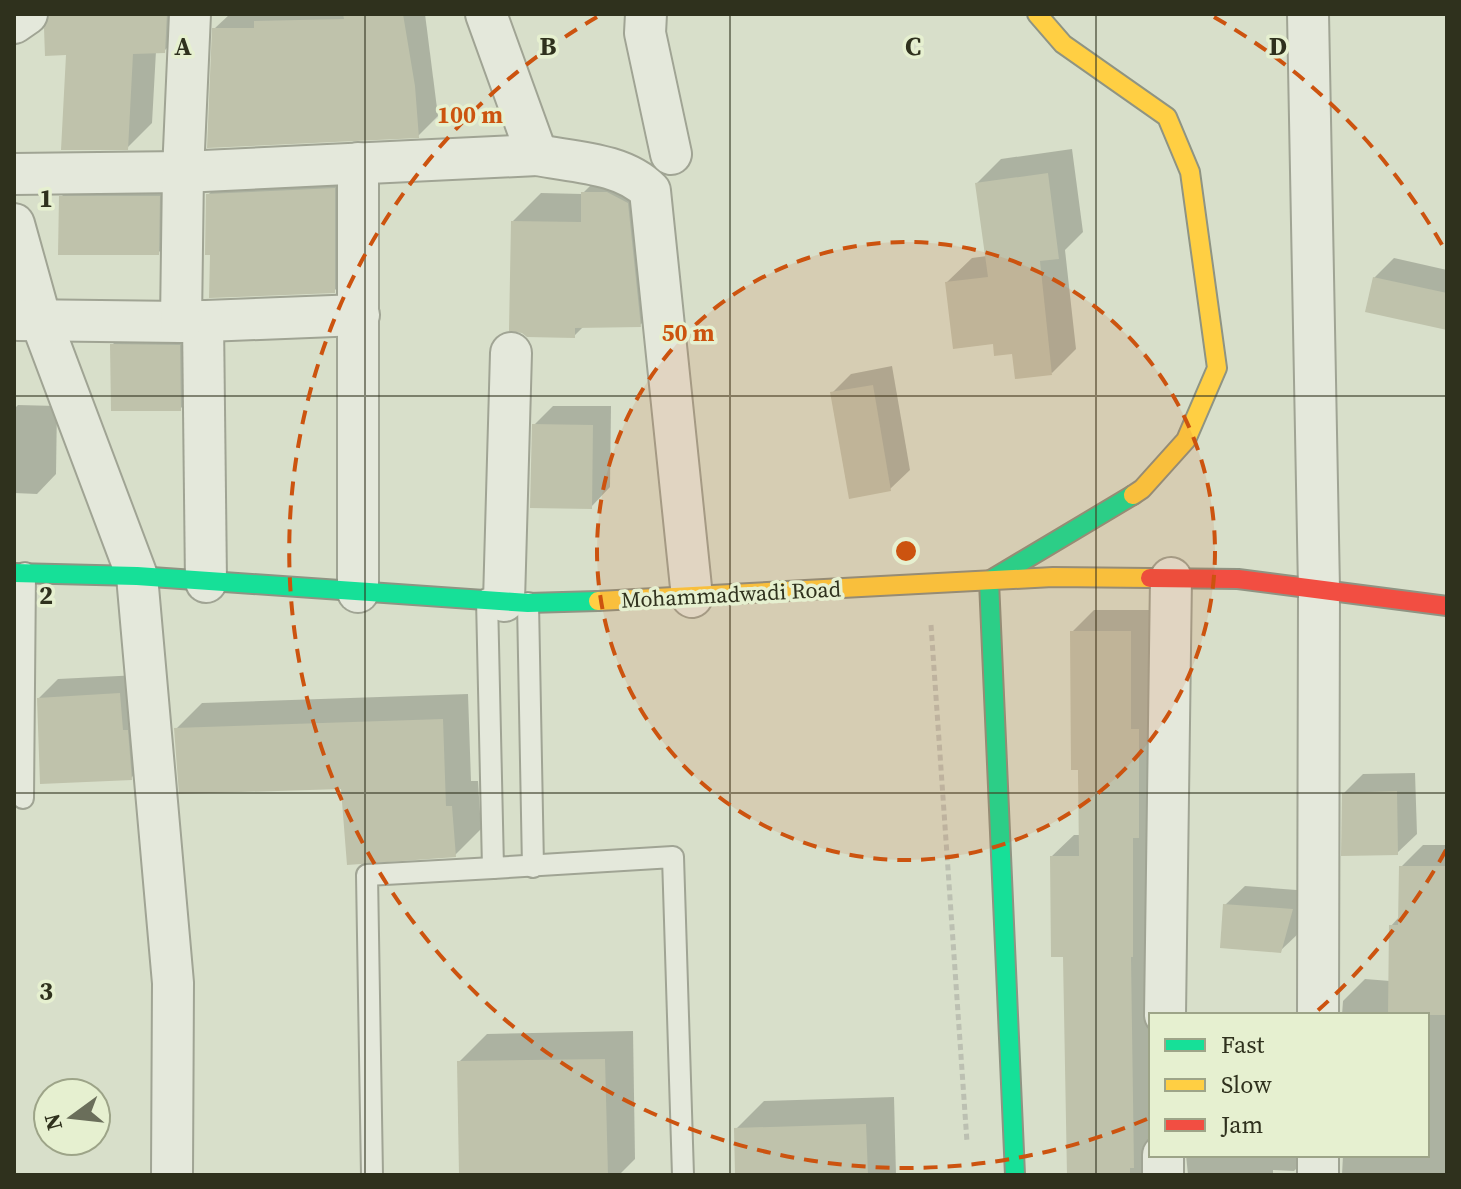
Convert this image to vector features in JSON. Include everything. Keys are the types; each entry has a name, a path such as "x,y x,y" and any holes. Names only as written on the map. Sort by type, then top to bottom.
{"main road":[{"path":"1015,1175 989,581 1142,489 1186,440 1217,368 1190,172 1167,117 1063,44 1037,14"},
{"name":"Mohammadwadi Road","path":"20,573 137,576 506,601 692,597 1053,577 1238,579 1447,606"}],"street":[{"path":"14,23 27,14"},
{"path":"190,14 183,172 206,582"},
{"path":"486,14 537,155"},
{"path":"646,14 645,33 671,154"},
{"path":"1308,14 1319,589 1318,1013"},
{"path":"14,174 183,172 537,155 608,169 638,179 650,191 692,597"},
{"path":"358,163 358,592"},
{"path":"14,224 28,320 137,576 173,983 172,1175"},
{"path":"28,320 192,321 359,315"},
{"path":"506,601 511,353"},
{"path":"1165,1013 1171,578"}],"lane":[{"path":"20,573 23,798"},
{"path":"506,601 533,867"},
{"path":"493,868 506,601"},
{"path":"372,1175 367,875 673,857 683,1175"}],"path":[{"path":"928,584 967,1144"}],"building":[{"path":"50,14 167,14 165,53 133,54 128,150 61,150 66,55 45,56 44,28"},
{"path":"343,14 403,14 415,86 419,138 207,148 212,28 254,28 254,21 344,19"},
{"path":"1048,173 1059,259 1040,261 1052,375 1015,379 1012,354 994,356 993,344 953,349 945,282 988,277 975,183"},
{"path":"335,188 335,293 209,298 210,255 205,255 206,194"},
{"path":"581,192 607,192 628,203 641,327 575,328 575,338 527,337 509,331 511,221 581,222"},
{"path":"59,196 160,196 159,255 58,255"},
{"path":"1373,277 1447,293 1447,330 1365,312"},
{"path":"110,344 180,345 181,411 111,411"},
{"path":"873,385 891,491 849,499 830,392"},
{"path":"532,424 593,425 592,509 530,508"},
{"path":"1070,631 1131,631 1131,729 1139,729 1139,838 1133,838 1134,1168 1130,1168 1130,1175 1067,1175 1063,957 1051,957 1050,856 1079,856 1078,770 1071,770"},
{"path":"120,693 123,730 128,730 132,780 40,784 37,698"},
{"path":"443,719 446,806 452,806 456,857 347,865 341,789 179,794 174,728"},
{"path":"1397,791 1398,855 1341,856 1342,793"},
{"path":"1399,866 1447,866 1447,1015 1388,1013 1389,925 1398,925"},
{"path":"1223,904 1293,909 1281,953 1220,948"},
{"path":"605,1059 608,1175 459,1175 457,1061"},
{"path":"866,1124 868,1175 735,1175 734,1128"}],"traffic: fast":[{"path":"1015,1175 989,581 1133,495"},
{"path":"14,573 137,576 528,603 598,601"}],"traffic: slow":[{"path":"1037,14 1063,44 1167,117 1190,172 1217,368 1186,440 1133,495"},
{"path":"598,601 1053,577 1150,578"}],"traffic: jam":[{"path":"1150,578 1238,579 1447,606"}]}
